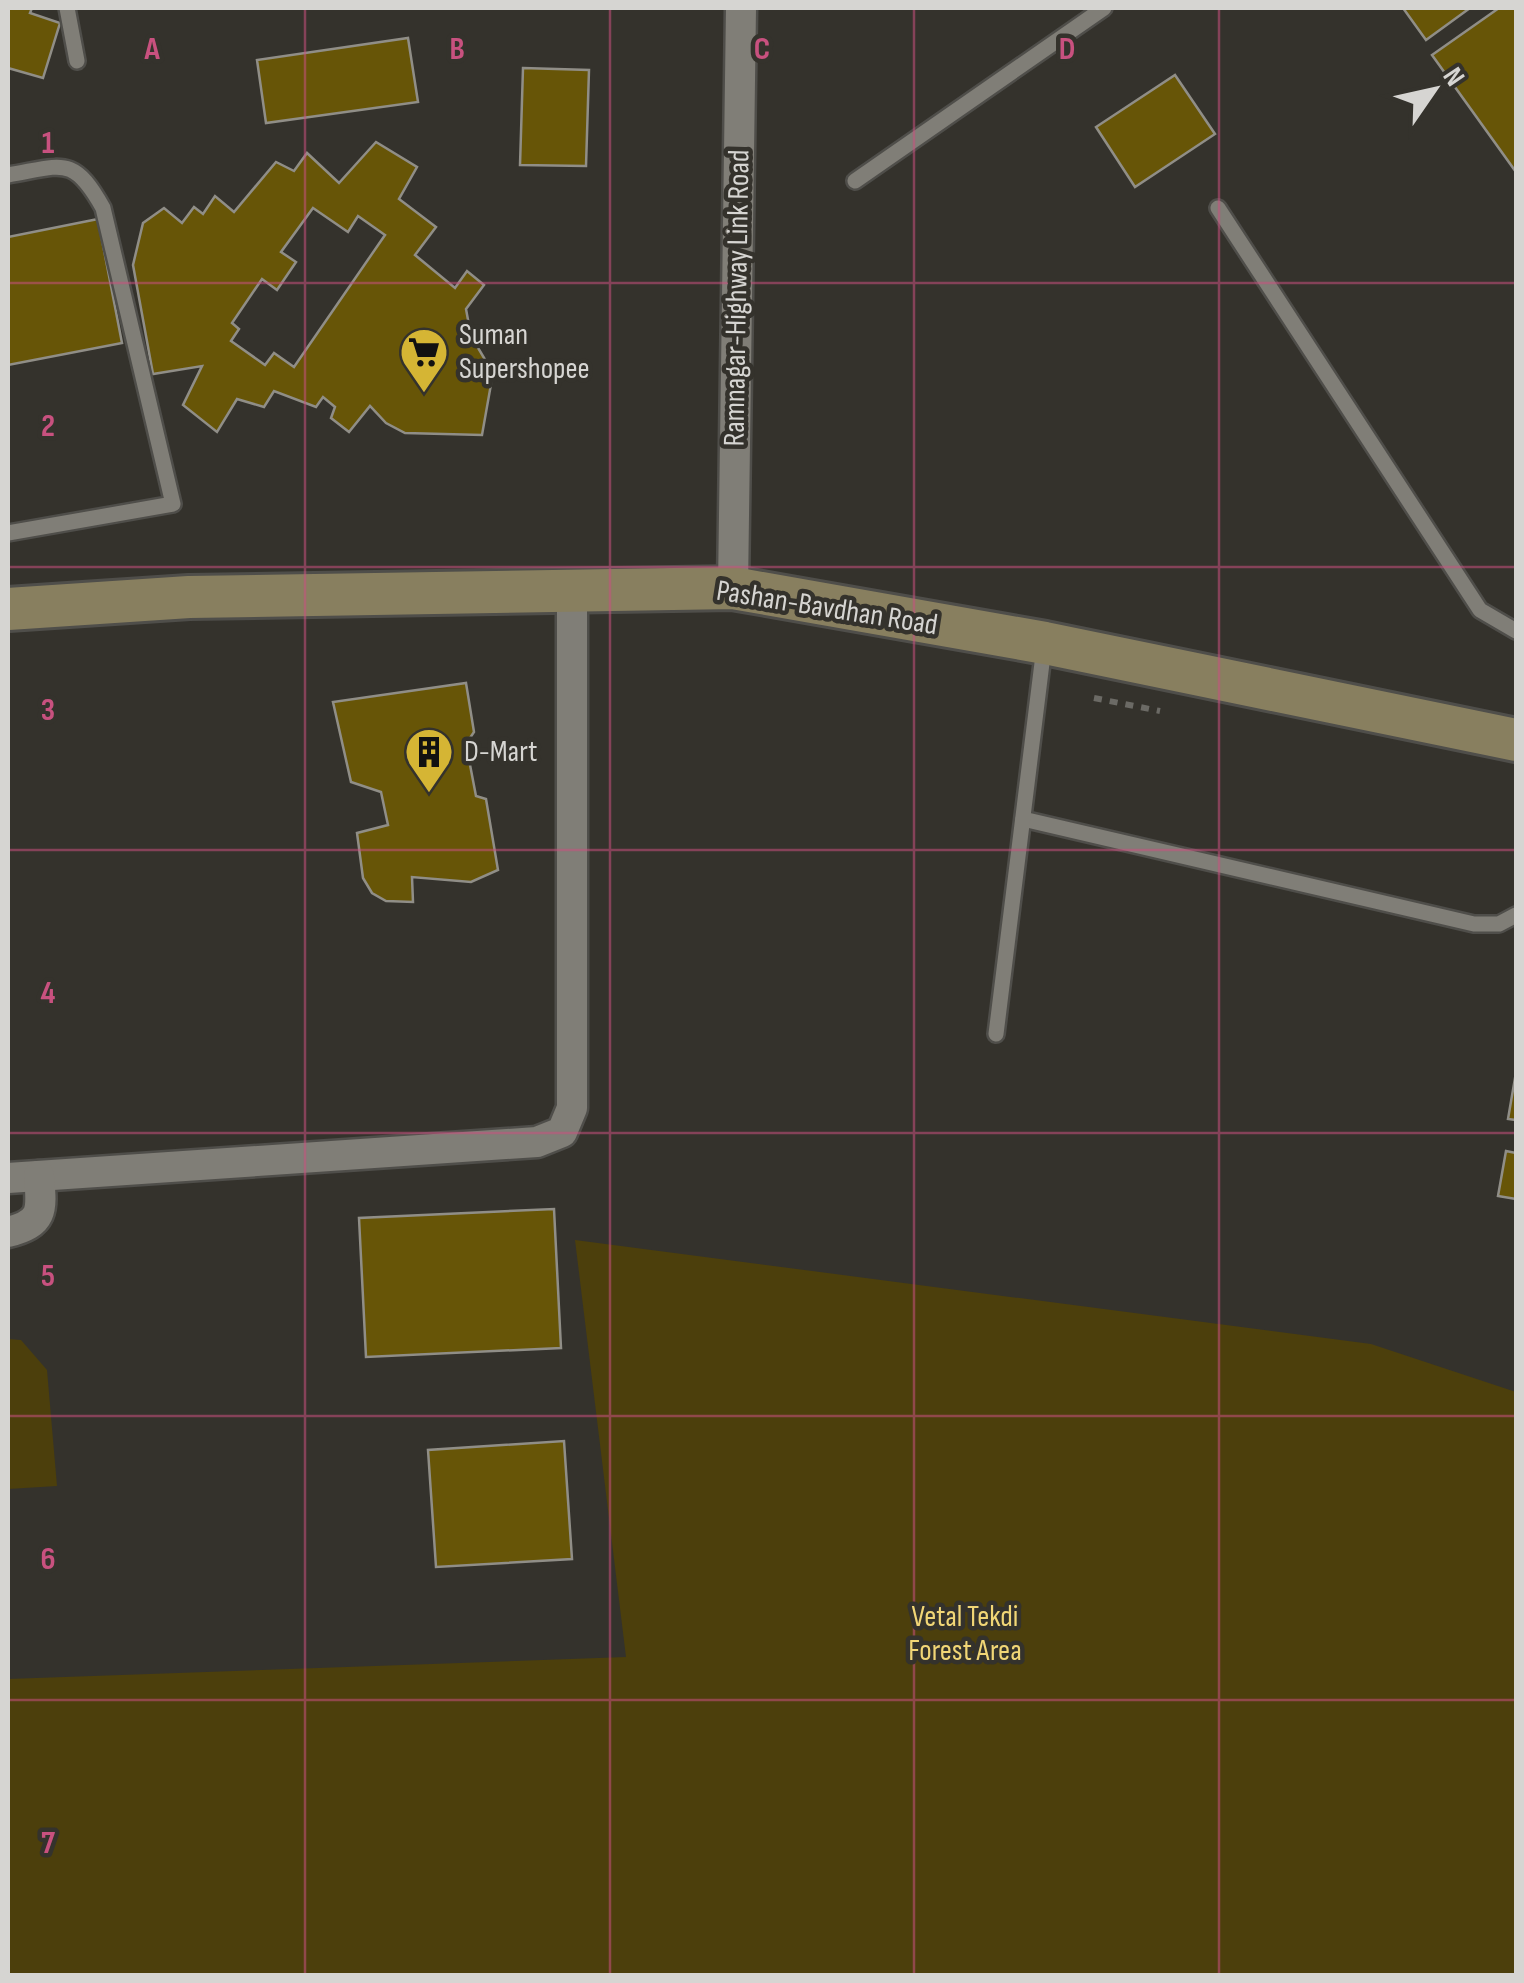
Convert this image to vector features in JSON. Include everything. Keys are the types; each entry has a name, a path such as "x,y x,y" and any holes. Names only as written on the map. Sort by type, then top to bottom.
{"main road":[{"name":"Pashan-Bavdhan Road","path":"8,609 189,597 734,588 1045,643 1516,740"}],"street":[{"name":"Ramnagar-Highway Link Road","path":"734,588 741,8"},
{"path":"8,1178 538,1142 562,1132 572,1108 572,590"},
{"path":"8,1232 28,1227 37,1216 41,1204 39,1176"}],"lane":[{"path":"67,8 77,61"},
{"path":"854,181 1104,8"},
{"path":"8,175 64,166 78,172 103,208 173,504 8,533"},
{"path":"1218,208 1480,610 1516,631"},
{"path":"996,1034 1045,643"},
{"path":"1023,820 1474,924 1499,924 1516,915"}],"green space":[{"name":"Vetal Tekdi Forest Area","path":"575,1240 1371,1344 1516,1392 1516,1975 8,1975 8,1679 626,1657"},
{"path":"8,1339 21,1340 47,1370 57,1486 8,1489"}],"building":[{"path":"8,8 32,8 30,13 60,23 43,78 8,68"},
{"path":"1403,8 1470,8 1426,40"},
{"path":"1499,8 1516,8 1516,172 1432,55"},
{"path":"408,38 418,102 266,123 257,60"},
{"path":"523,68 589,70 586,166 520,165"},
{"path":"1175,75 1215,134 1135,187 1096,127"},
{"path":"376,142 417,167 399,199 436,227 415,255 455,288 467,271 484,285 466,309 471,336 493,373 482,435 405,433 386,423 370,406 349,432 331,418 335,407 323,397 316,407 274,391 264,407 237,399 217,432 183,405 202,366 153,374 133,265 143,223 164,208 182,223 194,207 203,214 215,196 234,212 276,162 294,171 307,153 339,183","holes":["313,208 348,232 358,216 385,235 294,367 274,353 265,365 231,341 239,329 232,323 262,279 277,290 296,262 281,252"]},
{"path":"98,219 122,343 8,365 8,237"},
{"name":"D-Mart","path":"466,683 474,732 466,744 476,796 486,799 498,870 471,882 412,877 413,902 386,901 372,893 363,878 357,833 388,825 381,792 351,782 333,702"},
{"path":"1516,1079 1516,1120 1508,1119"},
{"path":"1506,1151 1516,1153 1516,1199 1498,1196"},
{"path":"554,1209 561,1348 366,1357 359,1218"},
{"path":"564,1441 572,1559 436,1567 428,1450"}],"place":[{"name":"Suman Supershopee","path":"424,394"},
{"name":"D-Mart","path":"429,794"}]}
